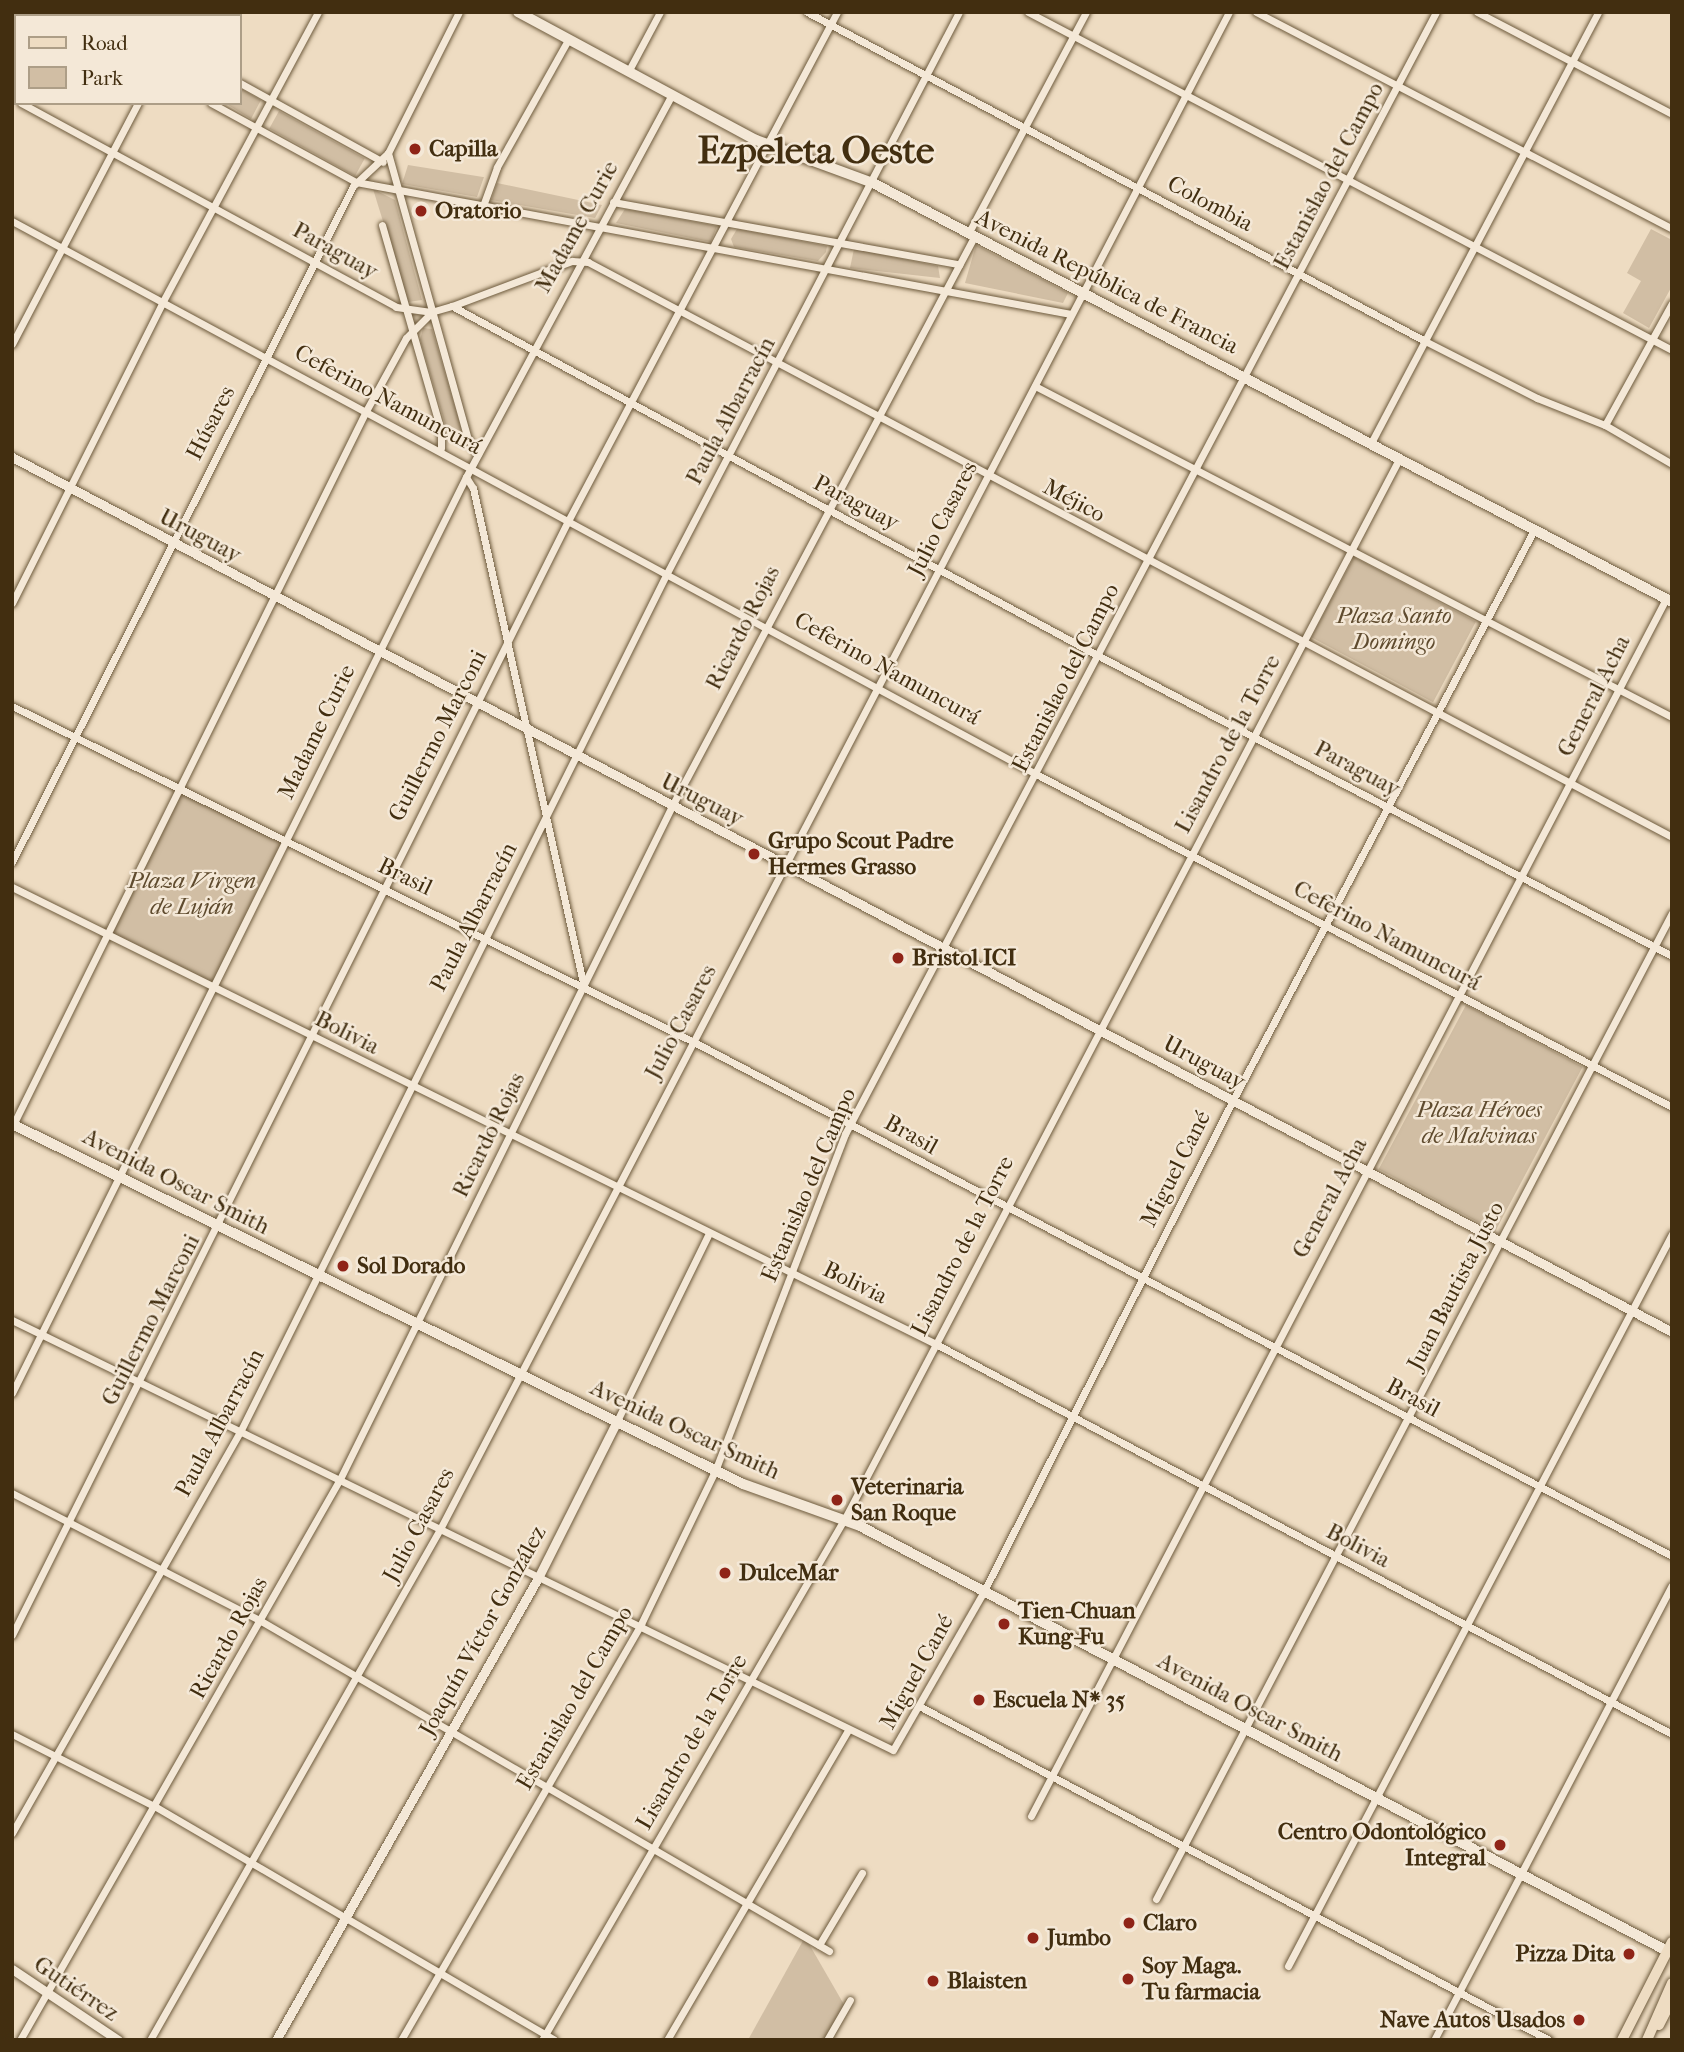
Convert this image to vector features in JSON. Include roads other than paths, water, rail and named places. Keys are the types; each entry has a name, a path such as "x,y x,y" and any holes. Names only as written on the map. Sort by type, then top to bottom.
{"main road":[{"name":"Avenida República de Francia","path":"518,12 671,96 768,145 873,183 1669,601"},
{"name":"Avenida Oscar Smith","path":"13,1125 715,1471 845,1518 1521,1874 1670,1949"},
{"path":"1622,2040 1670,1949"},
{"path":"1649,2040 1672,1983"},
{"path":"1649,2040 1672,2000"}],"street":[{"path":"12,603 162,303 318,12"},
{"name":"Húsares","path":"12,862 356,182 388,153 460,12"},
{"path":"628,72 660,12"},
{"name":"Colombia","path":"807,12 1425,341 1537,398 1605,425 1672,464"},
{"name":"Guillermo Marconi","path":"12,1635 142,1382 383,888 568,521 837,12"},
{"name":"Paula Albarracín","path":"12,1833 240,1432 667,573 843,242 959,12"},
{"path":"1028,12 1672,350"},
{"name":"Ricardo Rojas","path":"20,2040 156,1807 340,1479 672,806 827,508 946,289 1024,127 1086,12"},
{"name":"Julio Casares","path":"150,2040 359,1677 440,1529 517,1375 1229,12"},
{"path":"1256,12 1672,229"},
{"name":"Estanislao del Campo","path":"401,2040 641,1624 715,1471 850,1124 1038,775 1436,12"},
{"path":"1477,12 1672,114"},
{"path":"1371,443 1598,12"},
{"path":"484,203 497,167 568,40"},
{"path":"242,84 390,165"},
{"name":"Madame Curie","path":"12,1393 378,650 530,352 671,96"},
{"name":"Paraguay","path":"26,105 406,311 431,312 452,306 530,352 827,508 1099,656 1672,956"},
{"path":"12,344 137,105"},
{"path":"214,105 356,182 484,203 713,250 946,289 1071,314"},
{"path":"388,153 431,312 478,454"},
{"path":"613,202 959,264"},
{"name":"Ceferino Namuncurá","path":"12,221 441,449 568,521 766,624 1038,775 1672,1107"},
{"path":"382,225 441,431 441,449"},
{"path":"452,306 580,261"},
{"name":"Méjico","path":"580,261 1672,837"},
{"path":"1605,425 1672,303"},
{"path":"13,1125 366,411 411,330 431,312"},
{"path":"1035,386 1672,717"},
{"name":"Uruguay","path":"12,457 1672,1332"},
{"name":"Lisandro de la Torre","path":"544,2037 845,1518 1004,1208 1399,459"},
{"path":"466,477 473,488 584,988"},
{"name":"Miguel Cané","path":"848,1730 893,1751 921,1707 984,1591 1233,1100 1534,530"},
{"name":"General Acha","path":"1031,1816 1619,689 1669,601"},
{"name":"Brasil","path":"12,706 692,1041 1004,1208 1141,1277 1672,1556"},
{"name":"Bolivia","path":"12,887 934,1343 1672,1734"},
{"name":"Juan Bautista Justo","path":"1156,1899 1672,913"},
{"name":"Joaquín Víctor González","path":"276,2040 539,1576 709,1233"},
{"path":"1288,1966 1672,1234"},
{"path":"12,1320 641,1624 848,1730 667,2040"},
{"path":"12,1493 261,1621 451,1728 830,1951"},
{"path":"1434,2040 1672,1585"},
{"path":"921,1707 1549,2040"},
{"path":"12,1734 156,1807 346,1916 544,2037 554,2040"},
{"path":"819,1945 862,1873"},
{"name":"Gutiérrez","path":"12,1969 118,2040"},
{"path":"827,2040 850,2000"}],"place":[{"name":"Capilla","path":"415,149"},
{"name":"Oratorio","path":"421,211"},
{"name":"Grupo Scout Padre Hermes Grasso","path":"754,854"},
{"name":"Bristol ICI","path":"898,958"},
{"name":"Sol Dorado","path":"343,1266"},
{"name":"Veterinaria San Roque","path":"837,1500"},
{"name":"DulceMar","path":"725,1573"},
{"name":"Tien-Chuan Kung-Fu","path":"1004,1624"},
{"name":"Escuela N* 35","path":"979,1700"},
{"name":"Centro Odontológico Integral","path":"1500,1845"},
{"name":"Claro","path":"1129,1923"},
{"name":"Jumbo","path":"1033,1938"},
{"name":"Pizza Dita","path":"1629,1954"},
{"name":"Soy Maga. Tu farmacia","path":"1128,1979"},
{"name":"Blaisten","path":"933,1981"},
{"name":"Nave Autos Usados","path":"1579,2020"}],"district":[{"name":"Ezpeleta Oeste","path":"816,151"}],"park label":[{"name":"Plaza Santo Domingo","path":"1394,629"},
{"name":"Plaza Virgen de Luján","path":"192,894"},
{"name":"Plaza Héroes de Malvinas","path":"1479,1123"}]}
